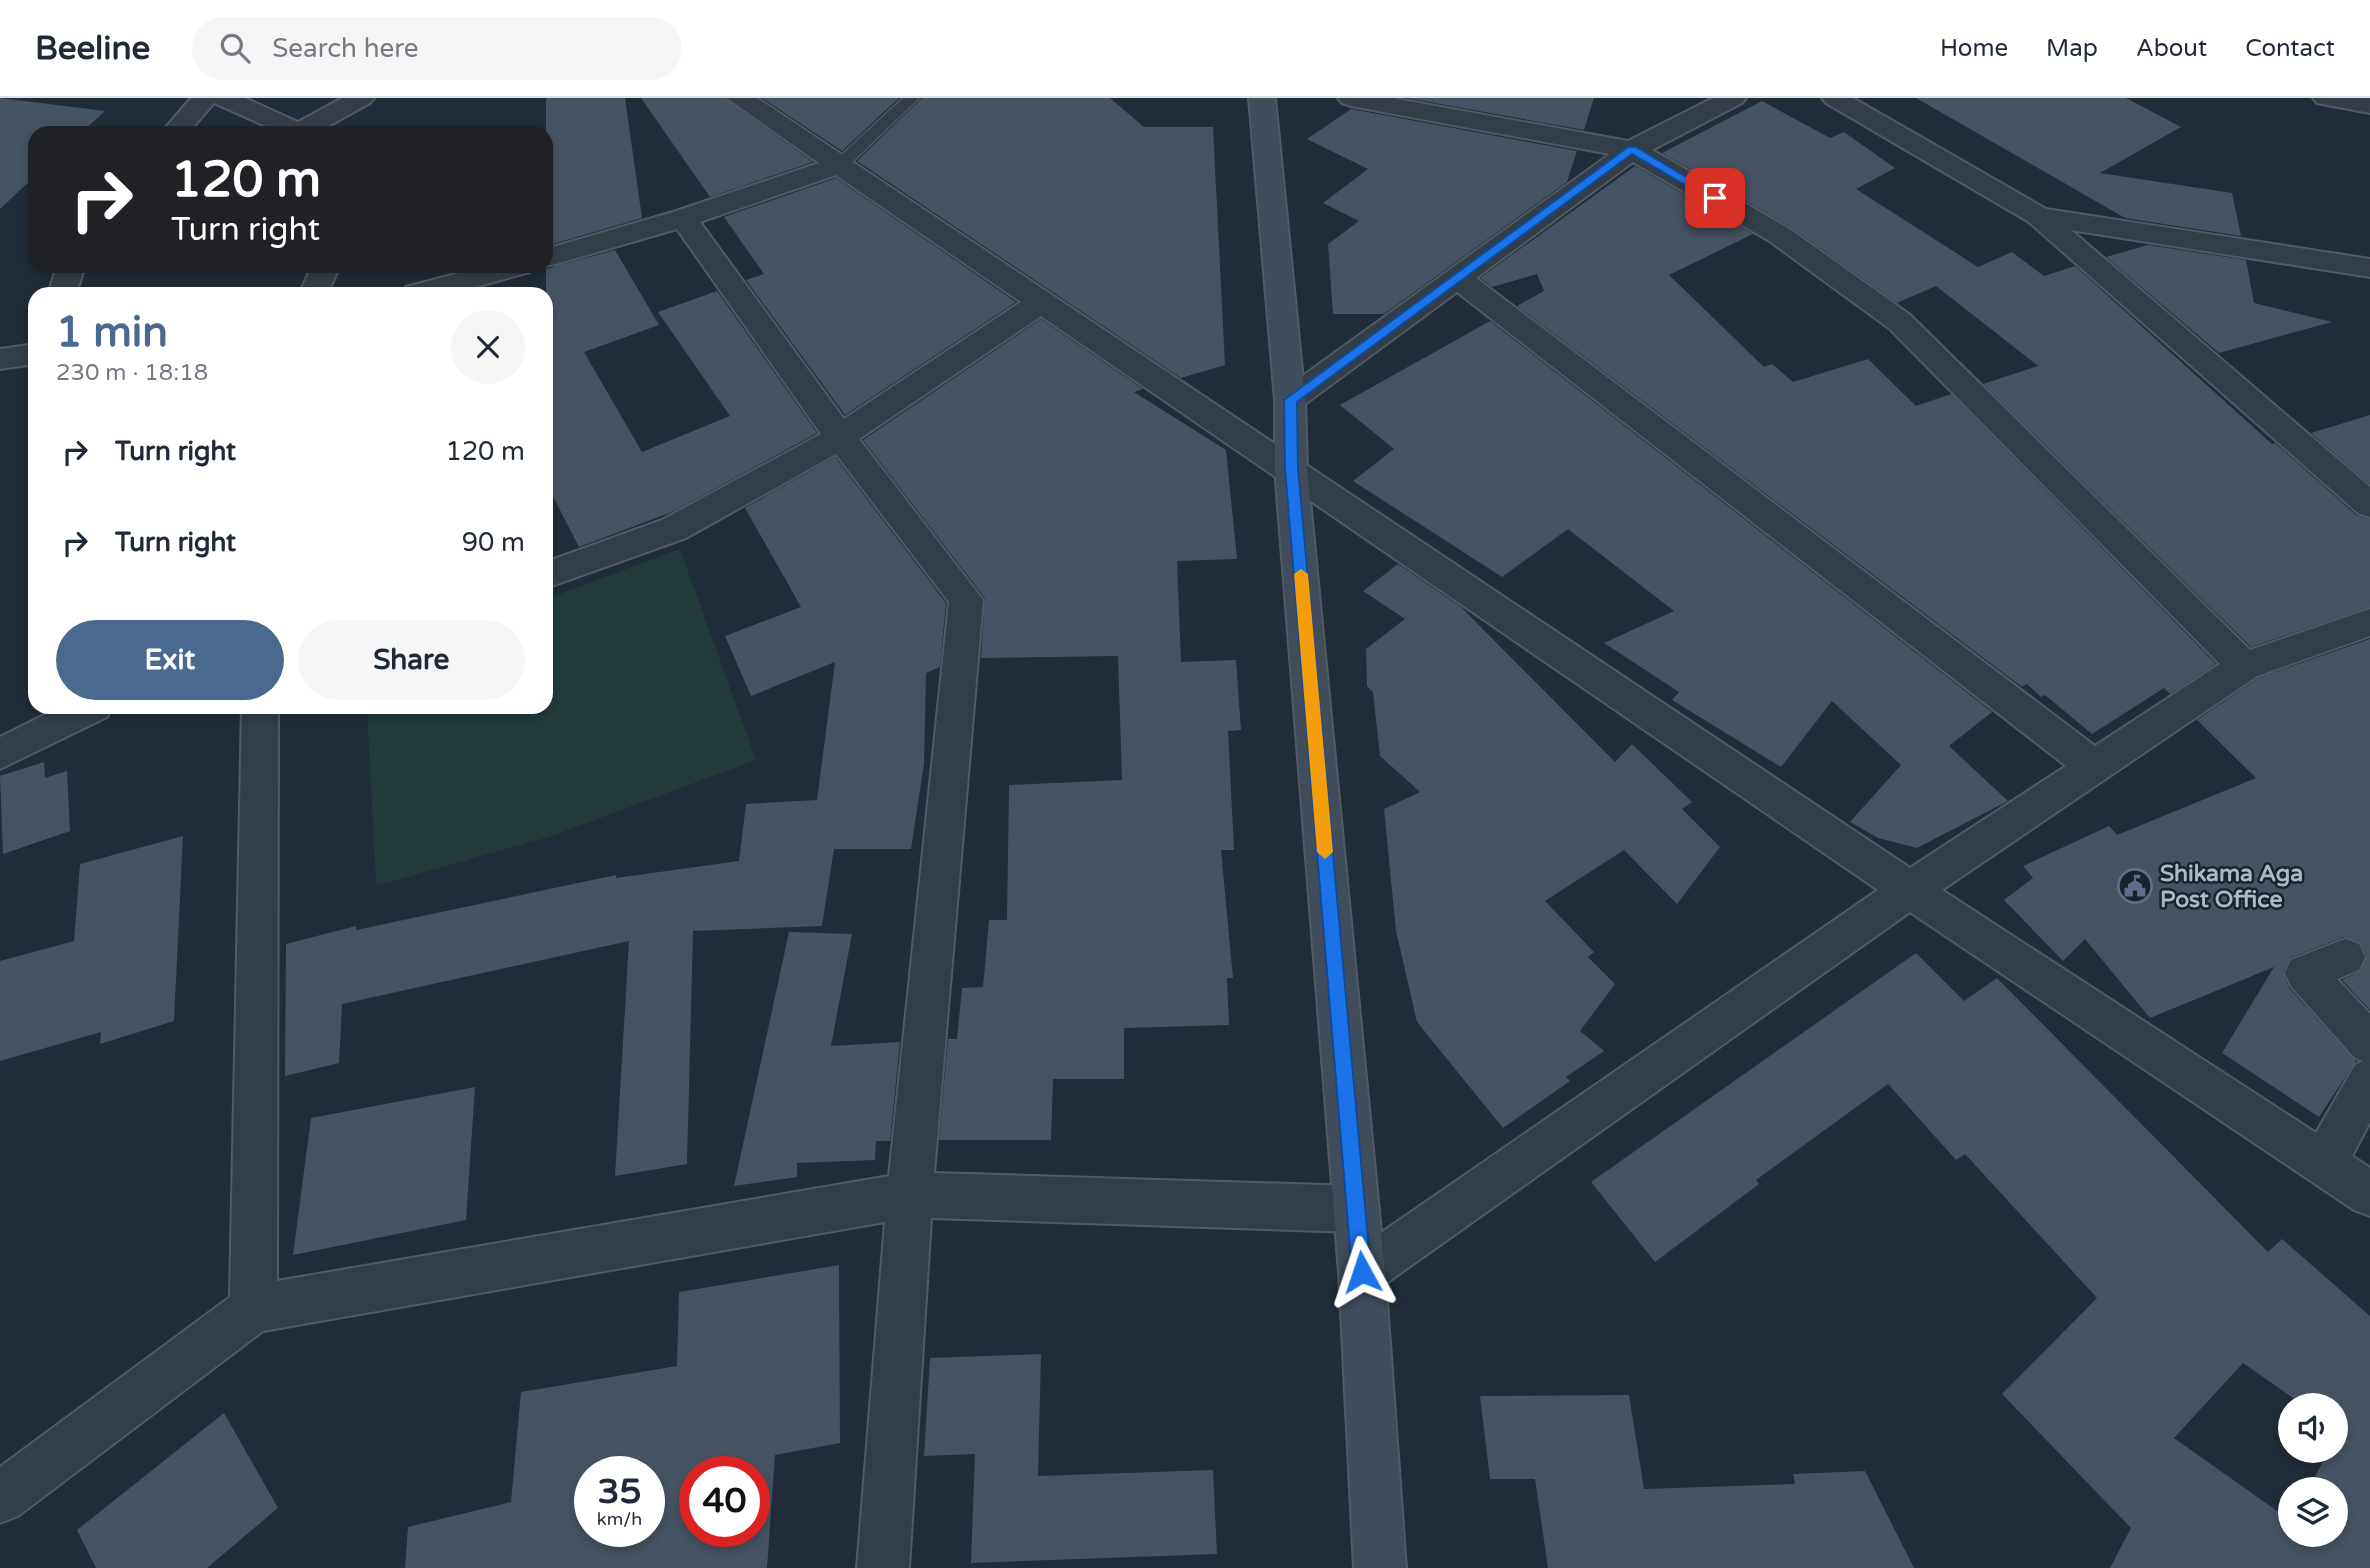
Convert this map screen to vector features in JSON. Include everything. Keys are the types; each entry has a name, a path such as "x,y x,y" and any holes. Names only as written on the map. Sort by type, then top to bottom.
{"street":[{"path":"180,126 205,98"},
{"path":"223,98 287,126"},
{"path":"312,126 361,98"},
{"path":"740,98 1910,890 2370,1194"},
{"path":"1262,98 1290,400 1291,469 1362,1272 1380,1568"},
{"path":"1350,98 1632,150 1778,234 1900,322 2244,666"},
{"path":"1290,400 1632,150 1733,98"},
{"path":"1835,98 2039,216 2370,505"},
{"path":"2326,98 2370,105"},
{"path":"553,256 682,218 840,165"},
{"path":"2039,216 2370,268"},
{"path":"682,218 840,437 966,600 910,1195 883,1568"},
{"path":"442,287 494,273"},
{"path":"1457,278 2095,767"},
{"path":"553,572 674,529 840,437 1041,302"},
{"path":"0,359 28,355"},
{"path":"1362,1272 1910,890 2244,666 2370,622"},
{"path":"0,754 79,714"},
{"path":"253,1309 260,714"},
{"path":"2345,957 2305,973 2370,1044"},
{"path":"2324,1163 2370,1079"},
{"path":"0,1498 253,1309 910,1195 1356,1209"}],"lane":[{"path":"840,165 912,98"}],"green space":[{"path":"680,549 756,760 552,836 376,886 367,714 553,714 553,596"}],"building":[{"path":"0,98 105,111 89,126 28,126 28,183 0,209"},
{"path":"546,98 625,98 642,218 553,244 553,126 546,126"},
{"path":"641,98 724,98 813,162 710,197"},
{"path":"762,98 899,98 842,151"},
{"path":"922,98 1110,98 1144,127 1213,127 1225,365 1181,378 857,161"},
{"path":"1407,98 1594,98 1584,130"},
{"path":"1916,98 2126,98 2181,127 2100,173 2232,193 2241,236 2125,218"},
{"path":"1762,101 1830,138 1844,132 1895,168 1856,189 1978,267 2012,252 2044,276 2075,266 2272,444 2275,443 2356,515 2370,519 2370,607 2251,647 1983,384 2038,366 1936,286 1897,303 1789,226 1662,153"},
{"path":"1351,109 1577,151 1567,182 1384,314 1333,314 1328,244 1359,221 1323,203 1368,169 1307,139"},
{"path":"1635,166 1753,234 1669,275 1764,367 1772,364 1793,382 1868,359 1916,406 1951,394 2216,664 2170,694 2164,688 2092,734 2045,695 2041,697 2027,684 2022,687 1517,306 1544,291 1537,274 1492,287 1480,278"},
{"path":"836,178 1016,302 845,415 746,280 764,274 724,217"},
{"path":"2148,245 2246,260 2254,303 2332,322 2219,353 2106,257"},
{"path":"615,250 659,325 584,352 642,452 730,416 658,312 717,291 817,433 672,512 579,547 553,497 553,287 546,287 546,273 553,273 553,267"},
{"path":"1041,319 1143,389 1134,392 1226,450 1237,559 1177,561 1181,662 1236,660 1241,730 1228,731 1234,850 1221,850 1233,978 1227,978 1229,1025 1124,1028 1124,1079 1053,1079 1051,1140 939,1140 948,1039 957,1039 962,988 983,987 989,920 1007,920 1009,785 1122,780 1118,656 981,658 985,598 863,440"},
{"path":"1490,321 1992,712 1949,746 2008,801 1917,848 1878,838 1850,822 1901,765 1832,701 1781,767 1672,700 1679,692 1604,643 1674,611 1568,529 1502,577 1353,481 1394,449 1340,405"},
{"path":"2370,415 2370,484 2311,433"},
{"path":"835,457 946,603 940,667 926,673 924,764 911,849 834,849 822,926 693,931 687,1164 615,1176 629,941 342,1004 339,1063 285,1076 286,944 356,926 356,930 616,875 616,878 739,861 746,804 817,800 835,662 751,696 725,636 801,607 745,508"},
{"path":"1398,564 1461,607 1615,762 1632,744 1692,802 1682,809 1720,847 1677,904 1624,850 1545,901 1594,952 1588,957 1615,984 1580,1031 1604,1051 1566,1077 1570,1081 1503,1128 1417,1022 1396,931 1384,809 1420,792 1380,756 1373,692 1367,686 1366,649 1405,619 1363,591"},
{"path":"2370,639 2370,1010 2342,980 2361,971 2367,956 2360,942 2344,937 2290,958 2283,972 2289,988 2356,1061 2319,1117 2222,1053 2274,967 2150,1018 2085,939 2063,961 2004,900 2033,878 2023,866 2109,826 2117,835 2256,778 2197,720 2258,678"},
{"path":"44,762 45,778 67,771 70,831 3,854 0,776"},
{"path":"183,836 174,1021 100,1044 101,1032 0,1061 0,961 74,941 80,864"},
{"path":"789,932 852,934 831,1046 900,1042 890,1141 876,1141 875,1160 797,1163 797,1177 734,1186"},
{"path":"1916,953 1964,1001 1997,978 2268,1252 2282,1239 2370,1316 2370,1568 2110,1568 2131,1528 2002,1394 2097,1298 1965,1154 1956,1160 1888,1084 1756,1180 1759,1184 1655,1262 1591,1182","holes":["2243,1363 2286,1393 2348,1393 2348,1463 2322,1463 2315,1477 2348,1477 2348,1547 2278,1547 2278,1512 2174,1438"]},
{"path":"475,1087 466,1220 293,1255 311,1118"},
{"path":"839,1265 840,1443 775,1455 770,1526 770,1456 679,1456 679,1547 768,1547 767,1568 405,1568 408,1527 511,1502 521,1392 677,1366 679,1292"},
{"path":"1041,1354 1038,1476 1213,1470 1217,1554 971,1563 975,1454 924,1456 930,1358"},
{"path":"1629,1395 1644,1489 1795,1484 1793,1474 1865,1471 1914,1568 1548,1568 1535,1479 1490,1479 1480,1396"},
{"path":"224,1413 278,1508 207,1568 96,1568 77,1530"}],"slow traffic":[{"path":"1301,574 1325,852"}],"place":[{"name":"Shikama Aga Post Office","path":"2135,886"}],"route":[{"path":"1362,1272 1291,469 1290,400 1632,150 1715,198"}]}
